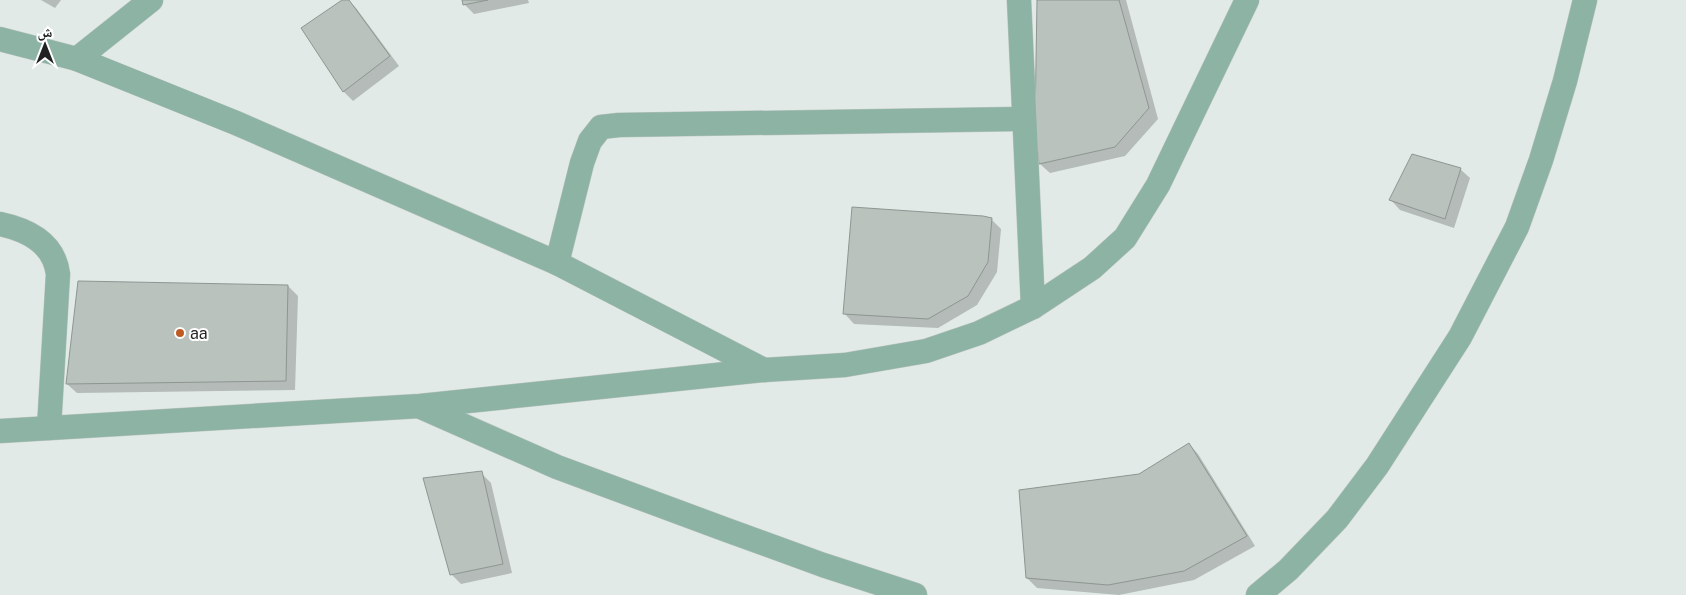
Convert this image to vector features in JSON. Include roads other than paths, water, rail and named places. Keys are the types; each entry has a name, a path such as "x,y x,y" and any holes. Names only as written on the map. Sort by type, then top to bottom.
{"street":[{"path":"77,59 151,0"},
{"path":"1019,0 1033,307"},
{"path":"0,431 420,406 764,370 845,366 926,351 979,333 1033,307 1092,268 1125,238 1158,185 1247,0"},
{"path":"1258,595 1288,570 1337,519 1377,466 1460,337 1517,227 1541,160 1562,90 1585,0"},
{"path":"0,39 77,59 236,122 557,262 764,370"},
{"path":"557,262 582,163 590,141 601,127 619,125 1024,119"},
{"path":"0,224 21,231 47,246 57,264 50,428"},
{"path":"420,406 557,467 823,565 915,595"}],"place":[{"name":"aa","path":"180,333"}]}
